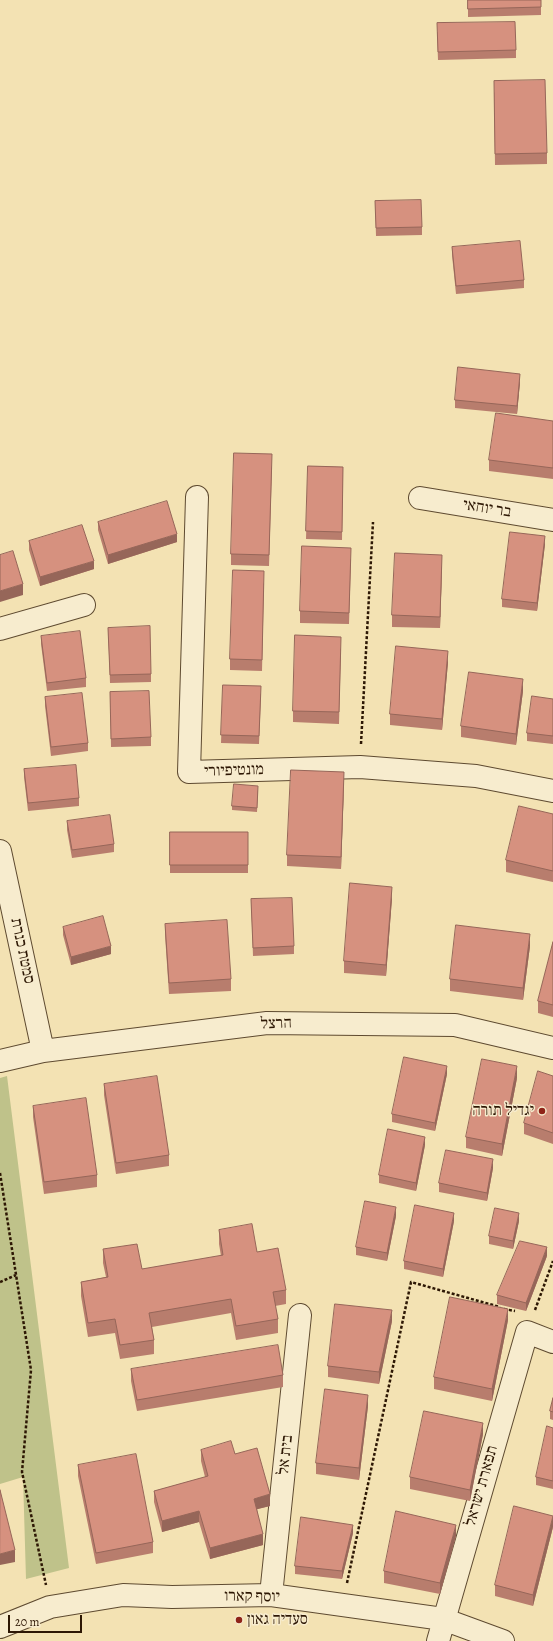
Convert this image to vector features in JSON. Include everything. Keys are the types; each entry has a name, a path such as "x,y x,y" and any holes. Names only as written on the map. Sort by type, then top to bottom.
{"street":[{"name":"מונטיפיורי","path":"197,497 189,772 360,767 476,776 553,791"},
{"name":"בר יוחאי","path":"420,498 553,520"},
{"path":"0,629 84,605"},
{"name":"סמטת כנרת","path":"0,851 2,874 43,1051"},
{"name":"הרצל","path":"0,1061 43,1051 266,1023 455,1025 553,1048"},
{"name":"בית אל","path":"271,1595 300,1315"},
{"path":"530,1324 553,1342"},
{"name":"תפארת ישראל","path":"438,1641 443,1619 530,1324"},
{"name":"יוסף קארו","path":"0,1627 50,1607 123,1595 172,1597 271,1595 443,1619 503,1641"}],"path":[{"path":"360,767 373,522"},
{"path":"0,1173 31,1370 22,1472 50,1607"},
{"path":"343,1605 411,1282 530,1324 553,1261"},
{"path":"0,1282 16,1275"}],"green space":[{"path":"7,1076 69,1568 26,1579 23,1477 0,1484 0,1078"}],"building":[{"path":"468,0 541,0 541,7 468,9"},
{"path":"515,22 516,50 438,52 437,23"},
{"path":"545,80 547,153 495,154 494,81"},
{"path":"421,200 422,227 376,228 375,201"},
{"path":"520,241 524,280 456,286 452,247"},
{"path":"458,367 520,374 517,406 455,400"},
{"path":"496,413 553,421 553,468 489,460"},
{"path":"234,453 272,454 269,555 231,554"},
{"path":"308,466 343,467 342,532 306,531"},
{"path":"167,501 177,534 108,555 98,522"},
{"path":"82,525 94,561 40,577 29,541"},
{"path":"510,532 545,536 537,603 502,599"},
{"path":"302,546 351,548 349,613 300,611"},
{"path":"13,551 23,584 0,591 0,555"},
{"path":"395,553 442,555 440,617 392,615"},
{"path":"233,570 264,571 262,660 230,659"},
{"path":"150,626 151,674 110,675 108,628"},
{"path":"80,631 86,678 47,683 41,636"},
{"path":"295,635 341,637 339,712 293,711"},
{"path":"396,646 448,651 442,719 390,714"},
{"path":"469,672 523,679 516,734 461,726"},
{"path":"223,685 261,686 259,736 221,735"},
{"path":"149,691 151,737 111,739 110,692"},
{"path":"82,693 88,743 51,747 45,697"},
{"path":"532,696 553,699 553,736 527,733"},
{"path":"76,765 79,798 28,803 24,769"},
{"path":"291,770 344,772 341,857 287,855"},
{"path":"234,784 258,786 257,808 232,806"},
{"path":"519,806 553,814 553,871 506,860"},
{"path":"110,815 114,844 72,850 67,821"},
{"path":"170,832 248,832 248,865 170,865"},
{"path":"350,883 392,887 386,965 344,961"},
{"path":"292,898 294,946 253,948 251,899"},
{"path":"103,916 111,946 71,957 63,927"},
{"path":"227,920 231,979 169,983 165,924"},
{"path":"456,925 530,934 523,988 450,979"},
{"path":"553,942 553,1005 538,1001"},
{"path":"404,1057 447,1066 435,1123 392,1114"},
{"path":"482,1059 517,1066 502,1144 466,1137"},
{"name":"יגדיל תורה","path":"538,1071 553,1076 553,1133 524,1123"},
{"path":"157,1076 169,1155 116,1163 104,1084"},
{"path":"86,1098 97,1175 44,1182 33,1106"},
{"path":"388,1129 425,1137 416,1183 379,1175"},
{"path":"446,1150 493,1159 487,1193 439,1183"},
{"path":"365,1201 396,1207 387,1253 356,1247"},
{"path":"415,1205 454,1213 443,1269 404,1261"},
{"path":"495,1208 519,1213 513,1241 489,1236"},
{"path":"252,1224 257,1252 278,1248 286,1290 273,1292 278,1319 236,1326 231,1299 149,1313 154,1340 120,1345 115,1319 88,1323 81,1282 108,1277 103,1249 137,1244 142,1269 223,1255 219,1230"},
{"path":"520,1241 547,1247 526,1303 497,1295"},
{"path":"450,1297 508,1309 492,1389 434,1377"},
{"path":"335,1304 392,1310 379,1372 328,1366"},
{"path":"278,1345 283,1375 137,1400 131,1369"},
{"path":"325,1389 368,1395 359,1468 316,1463"},
{"path":"553,1398 553,1412 550,1411"},
{"path":"424,1411 483,1423 470,1490 410,1477"},
{"path":"547,1426 553,1428 553,1481 536,1477"},
{"path":"231,1441 235,1454 257,1448 270,1494 254,1499 263,1534 210,1548 199,1511 162,1521 154,1491 208,1476 201,1450"},
{"path":"136,1454 153,1542 96,1553 78,1465"},
{"path":"0,1490 15,1550 0,1554"},
{"path":"514,1506 553,1516 533,1595 495,1585"},
{"path":"396,1511 456,1525 440,1583 384,1571"},
{"path":"301,1517 353,1525 342,1571 295,1566"}],"place":[{"name":"יגדיל תורה","path":"542,1111"},
{"name":"סעדיה גאון","path":"239,1620"}]}
